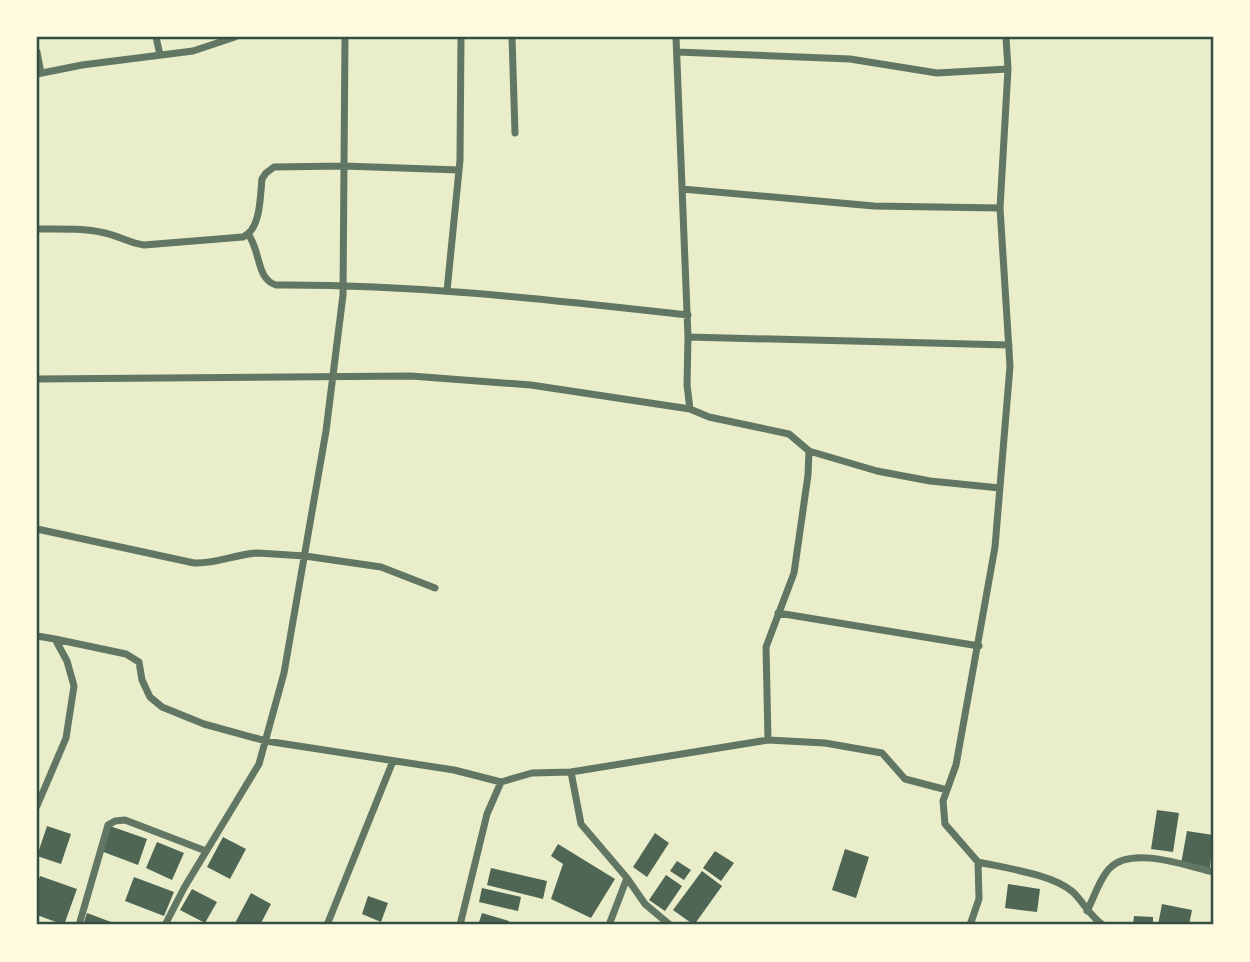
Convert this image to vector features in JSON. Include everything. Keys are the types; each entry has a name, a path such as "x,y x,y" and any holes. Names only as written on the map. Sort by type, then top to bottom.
{"street":[{"path":"156,37 160,55"},
{"path":"37,52 39,74 82,65 193,51 235,37"},
{"path":"164,925 259,764 284,673 326,431 343,284 345,37"},
{"path":"447,291 459,170 461,37"},
{"path":"512,37 515,133"},
{"path":"676,37 688,315 687,385 691,408"},
{"path":"1006,37 1008,69 1000,208 1010,366 995,547 956,765 943,802 945,824 978,862 1040,877 1072,891 1087,911 1103,925"},
{"path":"677,52 850,59 937,73 1008,69"},
{"path":"37,229 95,231 110,234 129,243 144,244 243,237 256,221 262,179 270,169 281,166 344,166 459,170"},
{"path":"682,189 874,206 1000,208"},
{"path":"248,234 255,243 263,278 276,285 343,284 447,291 688,315"},
{"path":"688,337 1009,345"},
{"path":"37,379 411,376 531,385 691,408 709,417 789,434 809,451 890,473 930,481 1000,488"},
{"path":"768,740 766,647 794,573 809,451"},
{"path":"37,528 194,563 216,563 243,554 305,556 381,567 435,587"},
{"path":"778,613 979,646"},
{"path":"37,636 127,654 139,662 142,680 150,698 204,724 266,741 454,770 501,782 532,773 571,772 768,740 825,743 882,753 905,779 947,790"},
{"path":"37,806 66,738 74,686 67,661 55,639"},
{"path":"327,925 393,761"},
{"path":"571,772 581,824 628,878 645,904 670,925"},
{"path":"460,925 487,814 501,782"},
{"path":"79,925 108,825 125,820 206,851"},
{"path":"1087,911 1109,869 1119,861 1133,857 1153,859 1213,872"},
{"path":"970,925 979,899 978,862"},
{"path":"609,925 628,878"}],"building":[{"path":"1157,810 1179,813 1173,852 1151,849"},
{"path":"47,826 71,834 61,864 37,856"},
{"path":"110,826 147,839 138,865 101,851"},
{"path":"1187,831 1213,835 1210,869 1181,864"},
{"path":"655,833 669,843 647,877 633,867"},
{"path":"223,837 246,849 230,879 207,867"},
{"path":"157,842 184,853 172,880 146,868"},
{"path":"558,844 615,879 591,918 551,899 563,864 551,856"},
{"path":"845,849 869,857 856,898 832,890"},
{"path":"715,851 734,863 721,881 703,868"},
{"path":"677,861 691,870 684,880 670,871"},
{"path":"491,868 547,881 543,899 487,885"},
{"path":"702,871 722,886 694,925 673,910"},
{"path":"666,875 682,886 665,911 649,900"},
{"path":"40,876 77,889 64,925 37,915 37,885"},
{"path":"134,877 174,892 164,916 125,901"},
{"path":"1008,884 1040,889 1037,912 1005,908"},
{"path":"482,888 521,897 518,911 479,902"},
{"path":"192,889 217,902 205,923 180,910"},
{"path":"251,893 271,904 260,925 234,925"},
{"path":"368,896 388,903 381,922 362,914"},
{"path":"1162,904 1192,910 1189,925 1158,925"},
{"path":"87,913 119,925 83,925"},
{"path":"482,913 509,921 508,925 478,925"},
{"path":"1134,916 1153,917 1153,925 1133,925"}]}
